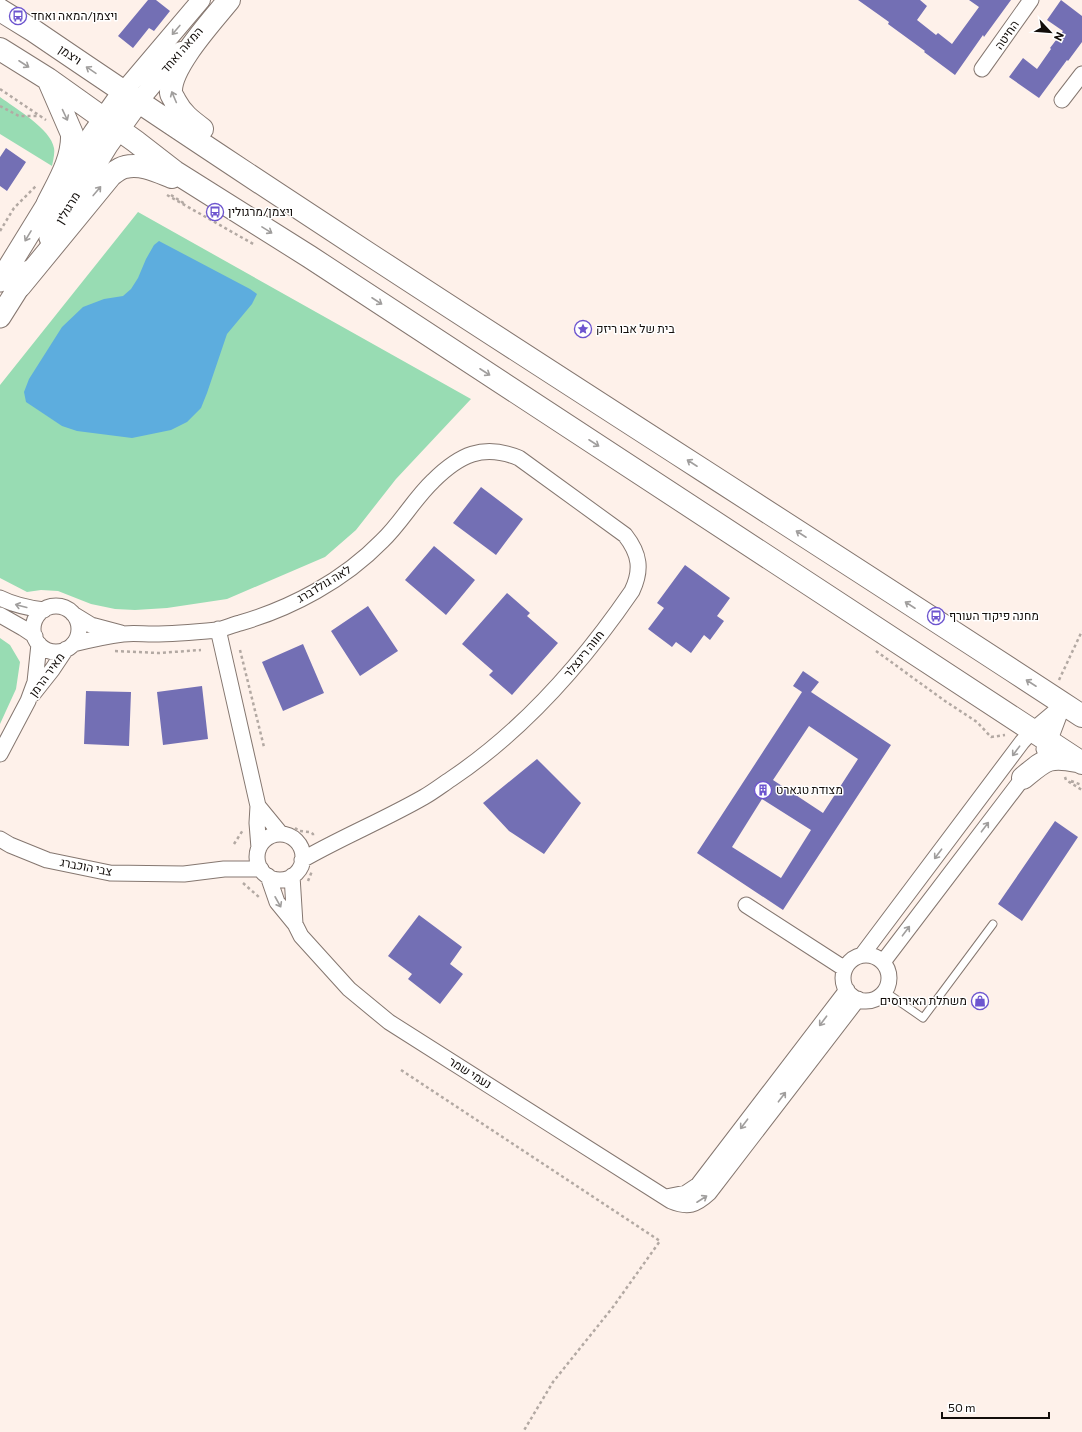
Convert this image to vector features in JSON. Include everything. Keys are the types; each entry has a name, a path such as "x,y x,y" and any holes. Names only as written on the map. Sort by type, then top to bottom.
{"main road":[{"path":"228,0 187,52 175,72 171,93 181,111 190,121 484,329 1082,716"},
{"name":"ויצמן","path":"0,10 484,329"},
{"path":"0,49 48,80 106,132 175,172 316,261 1081,763"},
{"path":"48,80 72,134 73,143 65,167 48,203"},
{"name":"מרגולין","path":"10,284 106,132 131,96"},
{"name":"מרגולין","path":"0,317 10,284 48,203 106,132"},
{"path":"10,284 111,175 124,167 140,166 149,168 170,176 233,208"},
{"path":"1023,778 1040,764 1049,759 1064,758 1081,763"}],"street":[{"name":"המאה ואחד","path":"131,96 201,0"},
{"name":"המאה ואחד","path":"131,96 228,0"},
{"name":"החיטה","path":"982,70 1031,0"},
{"path":"1062,100 1082,74"},
{"name":"לאה גולדברג","path":"69,646 124,634 154,634 218,630 282,608 331,582 360,562 383,541 425,488 442,472 456,461 483,452"},
{"name":"חווה רינצלר","path":"302,860 340,838 425,797 473,764 516,729 547,698 576,665 622,606 637,580 638,560 635,550 625,535 617,528 519,458 506,453 483,452"},
{"path":"0,598 12,604 44,610"},
{"path":"0,615 23,628 37,640 49,650 55,651 69,646 78,636 79,624 69,610 56,606 44,610 40,613 34,624 37,640"},
{"name":"לאה גולדברג","path":"73,614 91,625 124,634"},
{"path":"218,630 258,806 257,823 258,863 264,873 276,879 282,879 292,876 299,868 302,860 301,849 298,843 293,838 281,834 268,837 262,842 258,850"},
{"name":"מאיר הרמן","path":"28,701 38,666 37,640"},
{"name":"מאיר הרמן","path":"0,754 28,701 69,646"},
{"path":"883,962 1023,778 1057,700"},
{"path":"862,955 1022,742 1041,736"},
{"path":"258,806 281,834"},
{"name":"חווה רינצלר","path":"298,843 340,838"},
{"name":"צבי הוכברג","path":"0,839 10,845 47,860 110,873 184,874 224,869 264,873"},
{"name":"צבי הוכברג","path":"224,869 258,850"},
{"name":"נעמי שמר","path":"264,873 277,902 294,924 301,936 349,989 389,1022 666,1197 686,1193 698,1185 852,994"},
{"path":"292,876 294,924"},
{"path":"746,905 845,969"},
{"path":"862,955 870,955 877,957 883,962 889,976 888,984 884,991 872,1000 865,1000 852,994 844,983 843,976 849,962 862,955"}],"lane":[{"path":"884,991 923,1018 993,924"}],"path":[{"path":"0,89 41,116 19,116 0,106"},
{"path":"0,231 14,208 38,184"},
{"path":"1057,700 1082,631"},
{"path":"110,650 159,653 201,650"},
{"path":"240,650 264,747"},
{"path":"1082,784 1066,780 1082,790"},
{"path":"234,844 245,826"},
{"path":"305,887 312,872 316,868"},
{"path":"241,882 263,901"},
{"path":"401,1070 660,1241 613,1308 553,1382 523,1432"}],"green space":[{"path":"0,97 40,126 51,141 54,148 52,166 0,134"},
{"path":"138,212 471,399 396,479 356,530 325,557 227,599 167,608 135,610 115,609 91,604 58,591 41,590 27,592 0,578 0,385"},
{"path":"0,638 10,645 20,662 16,689 0,724"}],"water":[{"path":"159,241 257,294 252,304 227,334 201,408 187,422 171,430 132,438 77,431 62,426 26,402 24,392 29,379 62,327 83,307 104,299 123,296 131,289 154,245"}],"building":[{"path":"148,0 156,0 170,11 154,31 149,28 133,48 118,36"},
{"path":"858,0 920,0 927,6 917,20 936,35 938,33 952,44 979,7 969,0 1011,0 984,37 983,35 955,75 888,24 889,22"},
{"path":"1061,0 1082,16 1082,42 1039,98 1009,77 1023,58 1037,69 1051,49 1050,48 1063,31 1047,20"},
{"path":"6,148 26,162 7,191 0,186 0,157"},
{"path":"481,487 523,519 496,555 453,523"},
{"path":"434,546 475,580 446,615 405,580"},
{"path":"685,565 730,598 717,616 724,621 710,640 704,635 691,653 676,642 672,647 648,629 664,608 657,603"},
{"path":"507,593 530,613 527,616 558,643 512,695 489,675 493,671 462,644"},
{"path":"368,606 398,651 360,676 331,631"},
{"path":"303,644 324,693 283,711 262,662"},
{"name":"מצודת טגארט","path":"803,671 819,682 811,692 891,745 783,910 697,853 802,692 793,686","holes":["809,726 858,759 823,813 773,780","762,799 811,830 781,878 732,847"]},
{"path":"202,686 208,739 163,745 157,692"},
{"path":"86,691 131,692 129,746 84,744"},
{"path":"537,759 581,803 544,854 509,831 483,803"},
{"path":"1055,821 1078,837 1022,921 998,904"},
{"path":"419,915 462,947 450,964 463,974 440,1004 408,979 412,974 388,956"}],"place":[{"name":"ויצמן/המאה ואחד","path":"18,16"},
{"name":"ויצמן/מרגולין","path":"215,212"},
{"name":"בית של אבו ריזק","path":"583,329"},
{"name":"מחנה פיקוד העורף","path":"936,616"},
{"name":"מצודת טגארט","path":"763,790"},
{"name":"משתלת האירוסים","path":"980,1001"}]}
